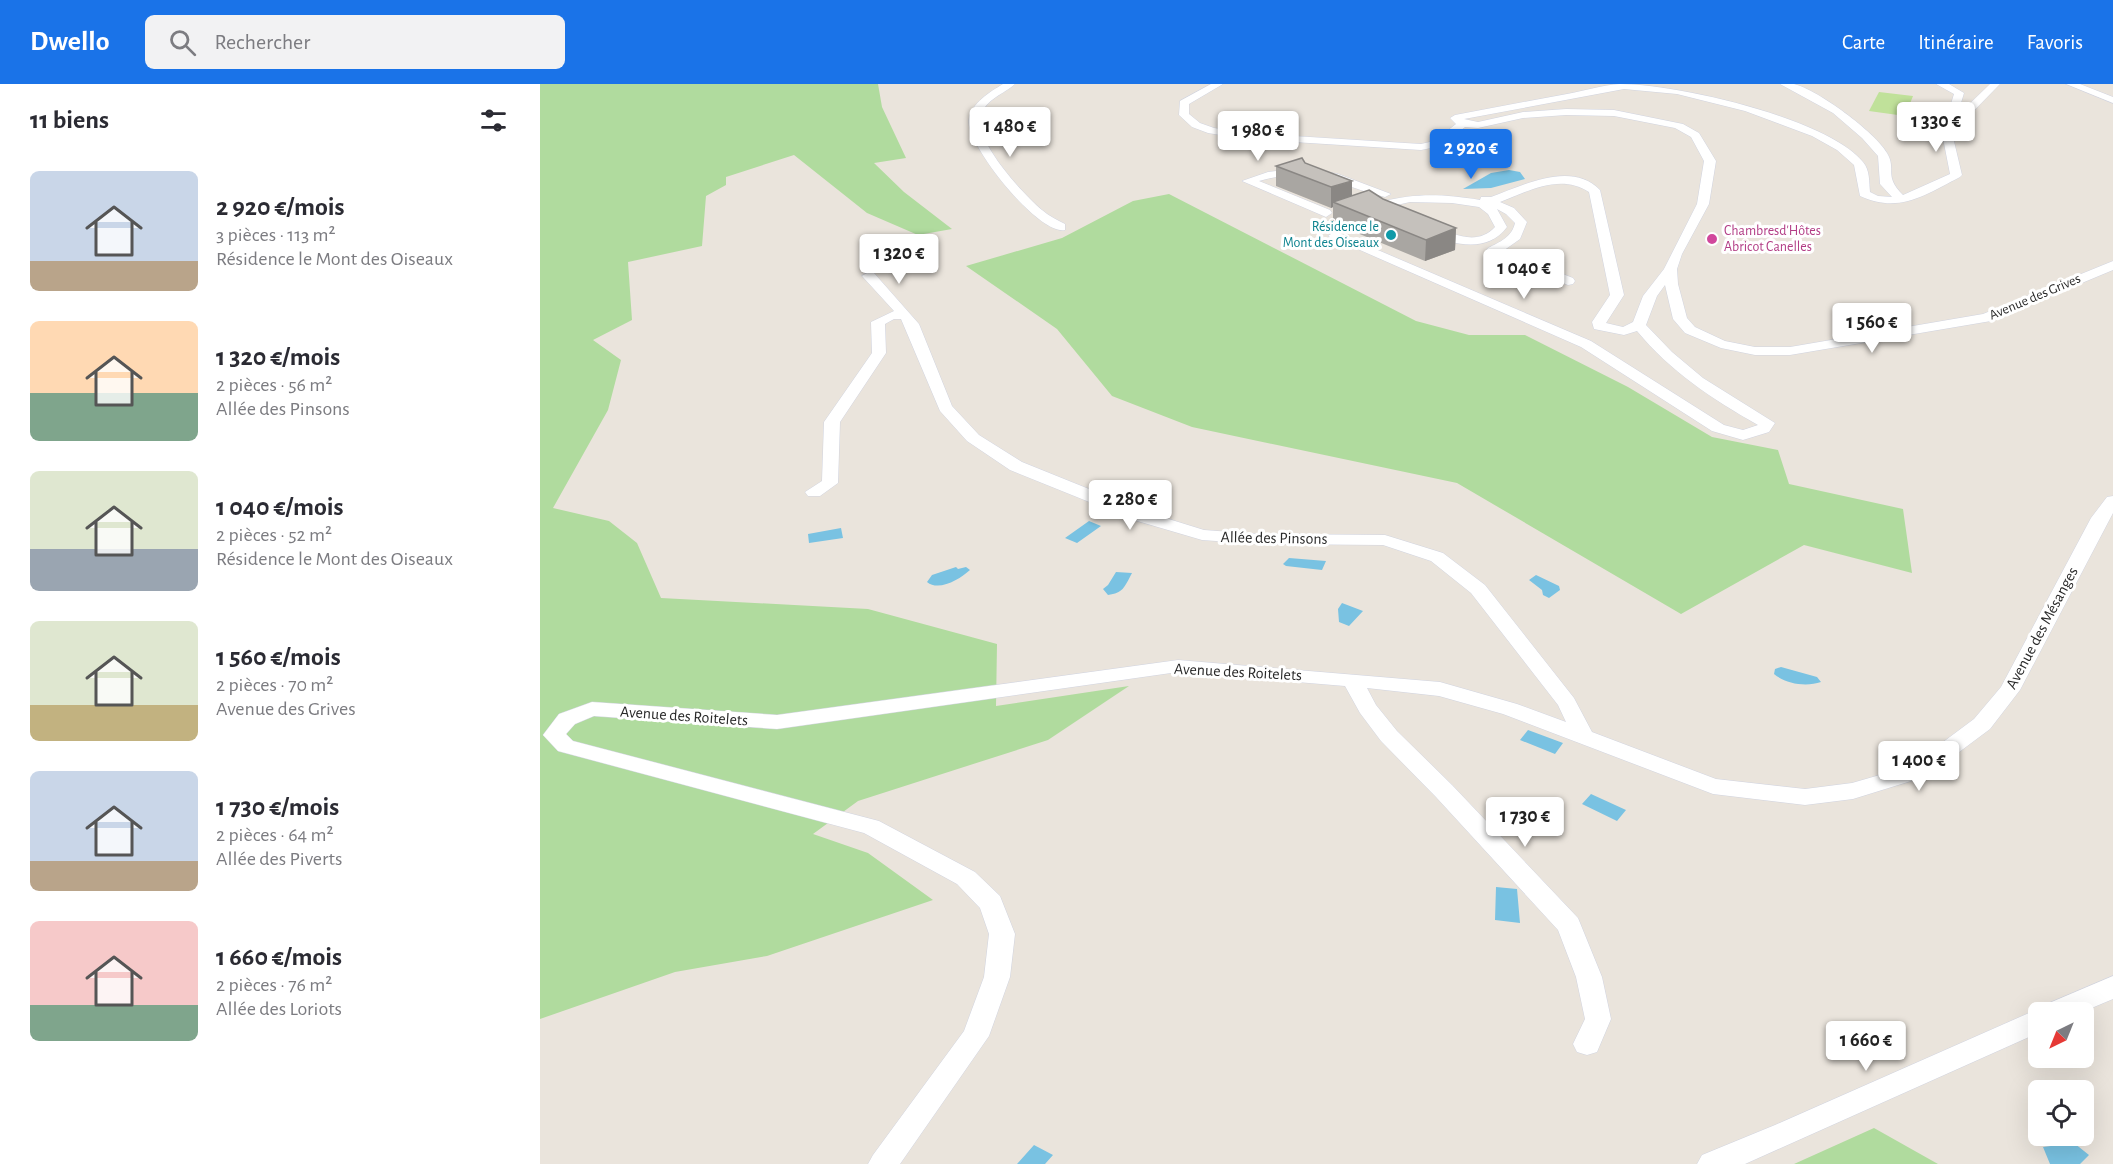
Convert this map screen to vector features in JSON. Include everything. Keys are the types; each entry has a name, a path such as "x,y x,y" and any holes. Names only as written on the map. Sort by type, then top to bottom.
{"street":[{"path":"1010,84 981,105 974,122 977,136 1015,190 1039,214 1061,227"},
{"path":"1218,84 1184,103 1184,115 1196,125 1212,131 1269,138 1421,147 1437,144 1463,124"},
{"path":"1785,84 1805,92 1837,111 1866,136 1883,156 1886,184 1902,201"},
{"path":"1402,219 1380,211 1384,205 1410,198 1488,203 1547,181 1583,183 1594,190 1617,295 1599,322 1599,326 1624,331 1639,325 1650,296 1670,269 1703,204 1710,161 1695,135 1679,126 1614,113 1566,111 1524,115 1478,125 1463,124 1455,118 1624,86 1651,86 1680,91 1744,107 1821,137 1850,154 1860,165 1864,194 1875,199 1902,201 1956,175 1947,133 1959,93 1941,84"},
{"path":"1947,133 1995,84"},
{"path":"2071,84 2113,100"},
{"path":"1326,213 1248,181 1268,174 1290,171 1327,173 1385,194"},
{"path":"1310,179 1358,198 1437,191 1488,203 1510,211 1521,222 1521,227 1513,239 1492,251 1568,281"},
{"path":"1420,226 1461,242 1490,238 1501,227 1488,203"},
{"path":"1334,236 1586,344 1718,428 1743,435 1763,429 1767,423 1723,400 1688,375 1657,348 1639,325"},
{"name":"Avenue des Grives","path":"1670,269 1671,284 1680,319 1690,330 1721,344 1773,352 1986,318 2113,265"},
{"name":"Allée des Pinsons","path":"869,276 912,324 945,408 973,438 1016,466 1140,516 1202,535 1258,539 1385,540 1437,557 1478,589 1567,703 1583,735"},
{"path":"814,492 830,483 832,422 879,352 879,321 892,315 905,315"},
{"name":"Avenue des Mésanges","path":"1583,735 1713,786 1804,797 1853,791 1919,771 1982,724 2010,690 2100,519 2113,501"},
{"name":"Avenue des Roitelets","path":"883,1164 975,1036 997,978 1002,934 991,903 966,878 871,827 566,746 554,735 567,719 592,709 777,722 1178,666 1440,689 1510,709 1583,735"},
{"path":"1352,680 1367,708 1389,736 1444,791 1569,925 1589,977 1599,1018 1587,1044"},
{"path":"2079,1002 2113,987"},
{"path":"1712,1164 1785,1134 2028,1025"}],"green space":[{"path":"540,84 878,84 882,107 906,158 874,163 904,192 952,229 918,235 867,213 794,155 726,177 726,185 706,196 702,246 628,262 632,320 593,340 621,360 608,410 553,508 609,521 637,543 661,598 868,609 997,644 996,706 1129,686 1048,740 858,801 813,834 868,853 933,900 767,956 675,972 540,1019"},
{"path":"1879,92 1913,96 1905,116 1869,111"},
{"path":"1169,194 1416,321 1469,335 1525,335 1628,387 1712,437 1778,450 1789,484 1903,509 1912,573 1804,545 1681,614 1457,483 1192,427 1112,396 1057,329 966,266 1062,238 1133,201"},
{"path":"1874,1128 1938,1164 1794,1164"}],"water":[{"path":"1509,170 1520,172 1525,179 1491,188 1463,189 1491,173"},
{"path":"1089,521 1101,526 1077,543 1065,538"},
{"path":"841,528 843,538 809,543 808,534"},
{"path":"1289,558 1326,561 1322,570 1286,566 1283,564"},
{"path":"956,567 958,569 966,567 970,570 943,585 937,586 927,582 932,575"},
{"path":"1116,572 1132,573 1123,589 1108,595 1103,589"},
{"path":"1536,575 1559,586 1560,590 1549,598 1543,595 1542,590 1529,580"},
{"path":"1342,603 1363,611 1349,626 1339,622 1338,609"},
{"path":"1781,667 1817,677 1821,682 1803,684 1784,680 1774,674 1775,669"},
{"path":"1528,730 1563,743 1555,754 1520,740"},
{"path":"1591,794 1626,810 1617,821 1582,804"},
{"path":"1496,887 1517,889 1520,923 1495,920"},
{"path":"1034,1145 1053,1155 1045,1164 1017,1164"},
{"path":"2078,1146 2089,1155 2080,1164 2050,1164 2043,1147"}],"building":[{"path":"1302,158 1305,163 1352,181 1331,187 1276,166"},
{"path":"1369,190 1383,199 1456,228 1426,240 1333,202"}],"place":[{"name":"Résidence le Mont des Oiseaux","path":"1391,235"},
{"name":"Chambresd'Hôtes Abricot Canelles","path":"1712,239"}]}
